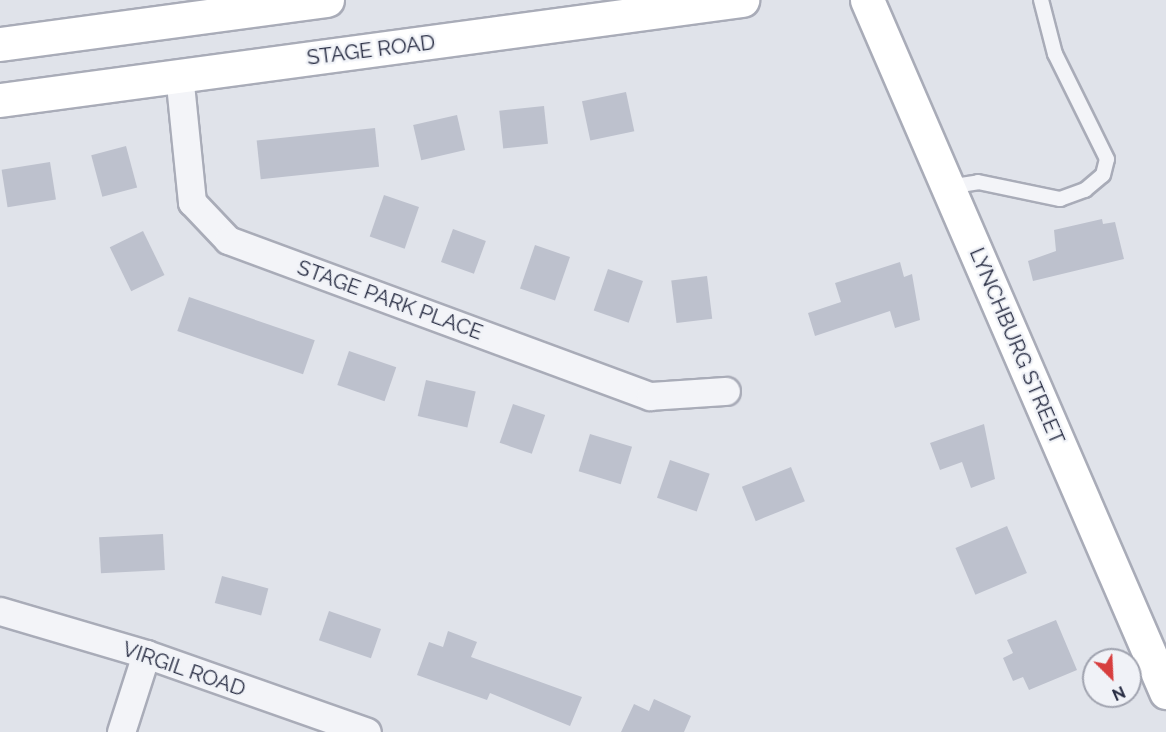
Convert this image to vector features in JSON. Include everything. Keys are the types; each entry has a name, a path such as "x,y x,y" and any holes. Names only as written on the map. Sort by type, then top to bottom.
{"main road":[{"path":"0,44 250,5 327,0"},
{"name":"STAGE ROAD","path":"0,100 178,74 742,0"},
{"name":"LYNCHBURG STREET","path":"867,0 1166,692"}],"street":[{"name":"STAGE PARK PLACE","path":"178,74 192,202 228,240 650,396 726,391"},
{"name":"VIRGIL ROAD","path":"0,611 146,654 367,732"},
{"path":"121,732 146,654"}],"lane":[{"path":"948,187 978,183 1060,199 1085,190 1103,175 1107,159 1055,54 1041,0"}],"building":[{"path":"626,92 634,131 590,140 582,101"},
{"path":"544,106 548,144 503,148 499,111"},
{"path":"457,115 465,150 421,160 413,125"},
{"path":"375,128 379,167 261,179 257,140"},
{"path":"126,146 137,188 102,197 91,155"},
{"path":"50,162 56,200 8,207 2,170"},
{"path":"384,195 419,207 405,249 370,237"},
{"path":"1102,219 1103,224 1115,222 1124,259 1033,281 1028,261 1056,251 1054,230"},
{"path":"453,229 486,241 474,274 441,262"},
{"path":"143,231 164,275 131,291 110,247"},
{"path":"535,245 570,257 555,301 520,288"},
{"path":"900,262 904,277 912,274 920,320 895,328 890,311 815,336 808,313 841,302 835,283"},
{"path":"608,269 643,281 629,323 594,311"},
{"path":"707,276 712,319 677,323 671,280"},
{"path":"189,297 315,340 303,374 177,331"},
{"path":"349,351 396,367 385,401 337,385"},
{"path":"426,380 476,391 467,428 418,416"},
{"path":"513,404 545,415 532,454 500,443"},
{"path":"984,424 995,479 971,488 962,462 940,470 930,443"},
{"path":"590,434 632,447 621,484 579,471"},
{"path":"670,460 710,474 697,511 657,498"},
{"path":"791,467 805,501 756,521 742,487"},
{"path":"1007,526 1027,573 975,595 955,548"},
{"path":"163,534 165,570 101,573 99,537"},
{"path":"222,576 268,588 261,615 215,603"},
{"path":"329,611 381,629 371,658 319,640"},
{"path":"1056,620 1077,670 1029,690 1023,677 1013,681 1003,658 1013,653 1007,640"},
{"path":"448,631 477,642 471,657 582,697 570,726 490,693 487,700 417,675 429,642 443,647"},
{"path":"654,699 691,716 684,732 621,732 634,704 649,711"}]}
